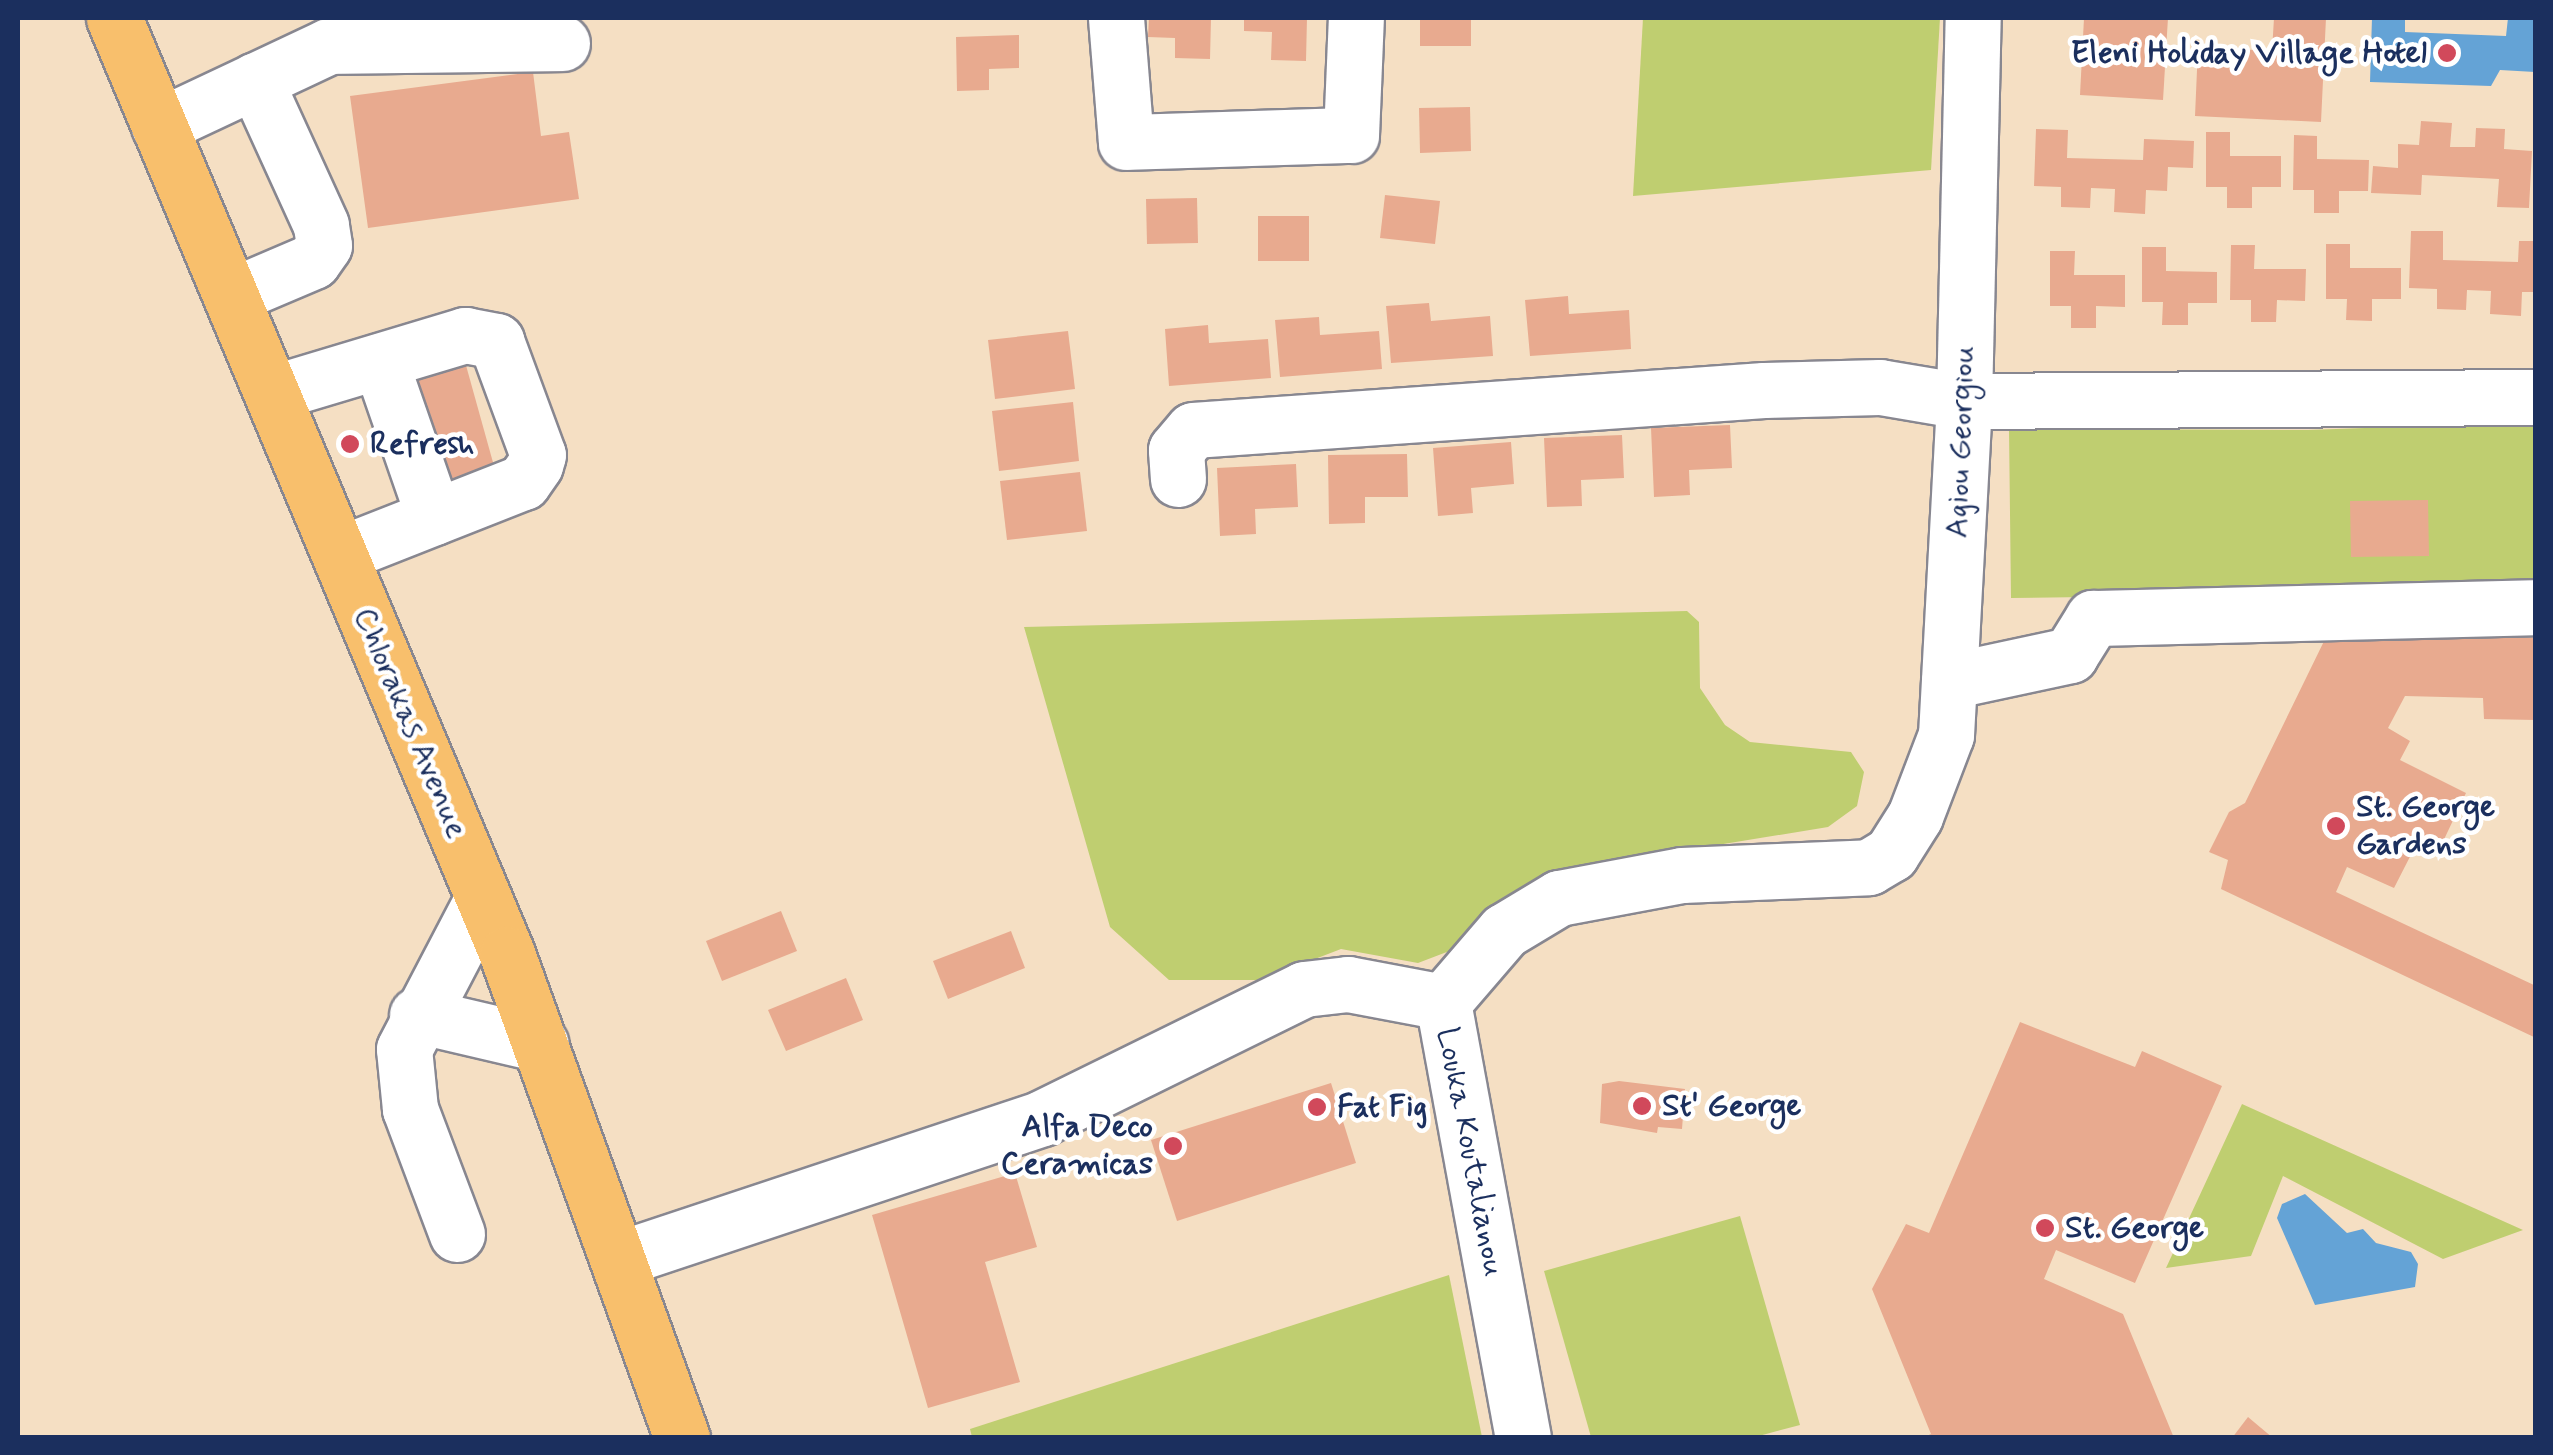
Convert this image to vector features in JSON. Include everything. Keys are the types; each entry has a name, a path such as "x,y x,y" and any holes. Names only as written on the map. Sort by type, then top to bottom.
{"main road":[{"name":"Chlorakas Avenue","path":"114,18 484,898 622,1258 682,1438"}],"street":[{"path":"1116,18 1126,142 1350,135 1356,18"},
{"name":"Agiou Georgiou","path":"1891,854 1915,816 1946,735 1964,401 1973,18"},
{"path":"160,126 329,46 562,43"},
{"path":"231,296 313,261 324,245 321,225 255,80"},
{"path":"272,393 465,335 496,341 538,455 523,482 340,554"},
{"path":"380,361 434,517"},
{"path":"1178,479 1176,450 1194,430 1804,388 1880,387 1964,401 2536,397"},
{"path":"1949,680 2070,655 2093,618 2536,607"},
{"name":"Louka Koutalianou","path":"1523,1438 1442,1002 1504,930 1559,898 1682,875 1842,872 1891,854"},
{"path":"457,1234 410,1110 404,1049 417,1015 484,898"},
{"path":"622,1258 1042,1118 1304,989 1348,984 1442,1002"},
{"path":"417,1015 541,1044"}],"green space":[{"path":"1643,18 1940,18 1931,170 1633,196"},
{"path":"2535,422 2535,591 2011,598 2009,429 2308,430"},
{"path":"1687,611 1699,622 1700,688 1725,725 1750,742 1851,752 1864,772 1857,806 1828,827 1699,848 1509,901 1452,950 1418,963 1341,949 1260,980 1169,980 1110,927 1024,627"},
{"path":"2242,1104 2523,1230 2443,1259 2283,1176 2251,1256 2166,1268"},
{"path":"1740,1216 1800,1425 1755,1437 1591,1437 1544,1271"},
{"path":"1449,1275 1482,1437 972,1437 970,1429"}],"water":[{"path":"2372,18 2405,18 2405,32 2506,36 2508,18 2535,18 2535,72 2500,70 2491,86 2370,82"},
{"path":"2305,1194 2347,1233 2363,1229 2376,1243 2411,1252 2418,1264 2415,1287 2315,1305 2277,1218 2282,1204"}],"building":[{"path":"1149,18 1211,18 1210,59 1175,58 1175,38 1148,37"},
{"path":"1244,18 1307,18 1306,61 1271,60 1272,32 1244,31"},
{"path":"1420,18 1471,18 1471,46 1420,46"},
{"path":"2084,18 2168,18 2163,100 2080,95"},
{"path":"2274,18 2326,18 2321,122 2195,116 2198,47 2272,51"},
{"path":"1019,35 1019,68 989,69 989,90 957,91 956,37"},
{"path":"533,72 541,136 569,132 579,199 368,228 350,96"},
{"path":"1470,107 1471,151 1420,153 1419,108"},
{"path":"2421,121 2452,123 2450,147 2475,147 2476,128 2505,129 2504,149 2532,151 2529,208 2497,207 2499,179 2422,175 2421,195 2371,193 2373,166 2398,168 2398,144 2419,145"},
{"path":"2036,129 2068,130 2067,158 2143,160 2144,139 2194,141 2193,168 2168,167 2167,191 2146,190 2145,214 2114,212 2115,189 2091,188 2090,208 2061,207 2061,187 2034,186"},
{"path":"2206,132 2230,132 2230,156 2281,156 2281,187 2252,187 2252,208 2227,208 2227,187 2206,187"},
{"path":"2294,135 2317,136 2317,159 2369,160 2368,191 2339,191 2339,213 2314,213 2314,190 2293,190"},
{"path":"1385,195 1440,201 1435,244 1380,238"},
{"path":"1197,198 1198,243 1147,244 1146,199"},
{"path":"1258,216 1309,216 1309,261 1258,261"},
{"path":"2411,231 2443,231 2443,260 2518,262 2519,241 2536,241 2536,292 2522,292 2521,316 2490,314 2491,291 2467,290 2466,310 2437,309 2437,289 2409,288"},
{"path":"2326,244 2350,244 2350,268 2401,268 2401,299 2372,299 2372,321 2346,320 2347,299 2326,299"},
{"path":"2231,245 2255,245 2254,269 2306,269 2305,301 2277,300 2276,322 2251,322 2251,300 2230,300"},
{"path":"2142,247 2166,247 2166,271 2217,272 2217,303 2188,303 2188,325 2162,325 2163,302 2142,302"},
{"path":"2050,251 2075,251 2074,275 2125,275 2125,307 2096,306 2096,328 2071,328 2071,306 2050,306"},
{"path":"1568,296 1569,314 1629,310 1631,349 1530,356 1525,300"},
{"path":"1429,303 1431,321 1490,316 1493,356 1391,363 1386,306"},
{"path":"1319,317 1320,335 1379,331 1382,369 1280,377 1275,320"},
{"path":"1208,325 1209,343 1268,339 1271,378 1169,386 1165,329"},
{"path":"1068,331 1075,389 995,399 988,340"},
{"path":"462,351 499,484 432,502 395,369"},
{"path":"1073,402 1079,461 999,471 992,411"},
{"path":"1730,425 1732,468 1689,470 1690,495 1654,497 1651,428"},
{"path":"1622,435 1624,478 1581,480 1582,506 1547,507 1544,438"},
{"path":"1511,442 1514,484 1471,488 1473,513 1438,516 1433,448"},
{"path":"1407,454 1408,497 1365,497 1365,523 1329,524 1328,455"},
{"path":"1296,464 1298,507 1255,509 1256,534 1220,536 1217,468"},
{"path":"1080,472 1087,531 1007,540 1000,481"},
{"path":"2428,500 2429,556 2351,557 2350,501"},
{"name":"St. George Gardens","path":"2354,624 2536,638 2536,720 2484,719 2483,698 2405,696 2388,728 2410,741 2400,760 2466,793 2439,850 2418,841 2394,888 2347,867 2336,892 2536,986 2536,1038 2221,889 2228,860 2209,852 2229,812 2245,803 2328,633"},
{"path":"781,911 797,951 722,981 706,941"},
{"path":"1011,931 1025,968 948,999 933,961"},
{"path":"846,978 863,1020 786,1051 768,1010"},
{"name":"St. George","path":"2020,1022 2135,1067 2142,1051 2222,1086 2135,1283 2056,1250 2044,1279 2123,1314 2174,1438 1922,1438 1931,1434 1872,1289 1906,1224 1929,1233"},
{"name":"St' George","path":"1619,1081 1685,1089 1682,1129 1658,1127 1657,1133 1600,1123 1602,1084"},
{"path":"1331,1083 1356,1163 1177,1221 1151,1140"},
{"path":"1015,1173 1037,1247 985,1262 1020,1382 928,1408 872,1215"},
{"path":"2248,1417 2273,1438 2232,1438"}],"place":[{"name":"Eleni Holiday Village Hotel","path":"2447,53"},
{"name":"Refresh","path":"350,444"},
{"name":"St. George Gardens","path":"2336,826"},
{"name":"St' George","path":"1642,1106"},
{"name":"Fat Fig","path":"1317,1107"},
{"name":"Alfa Deco Ceramicas","path":"1173,1146"},
{"name":"St. George","path":"2045,1228"}]}
